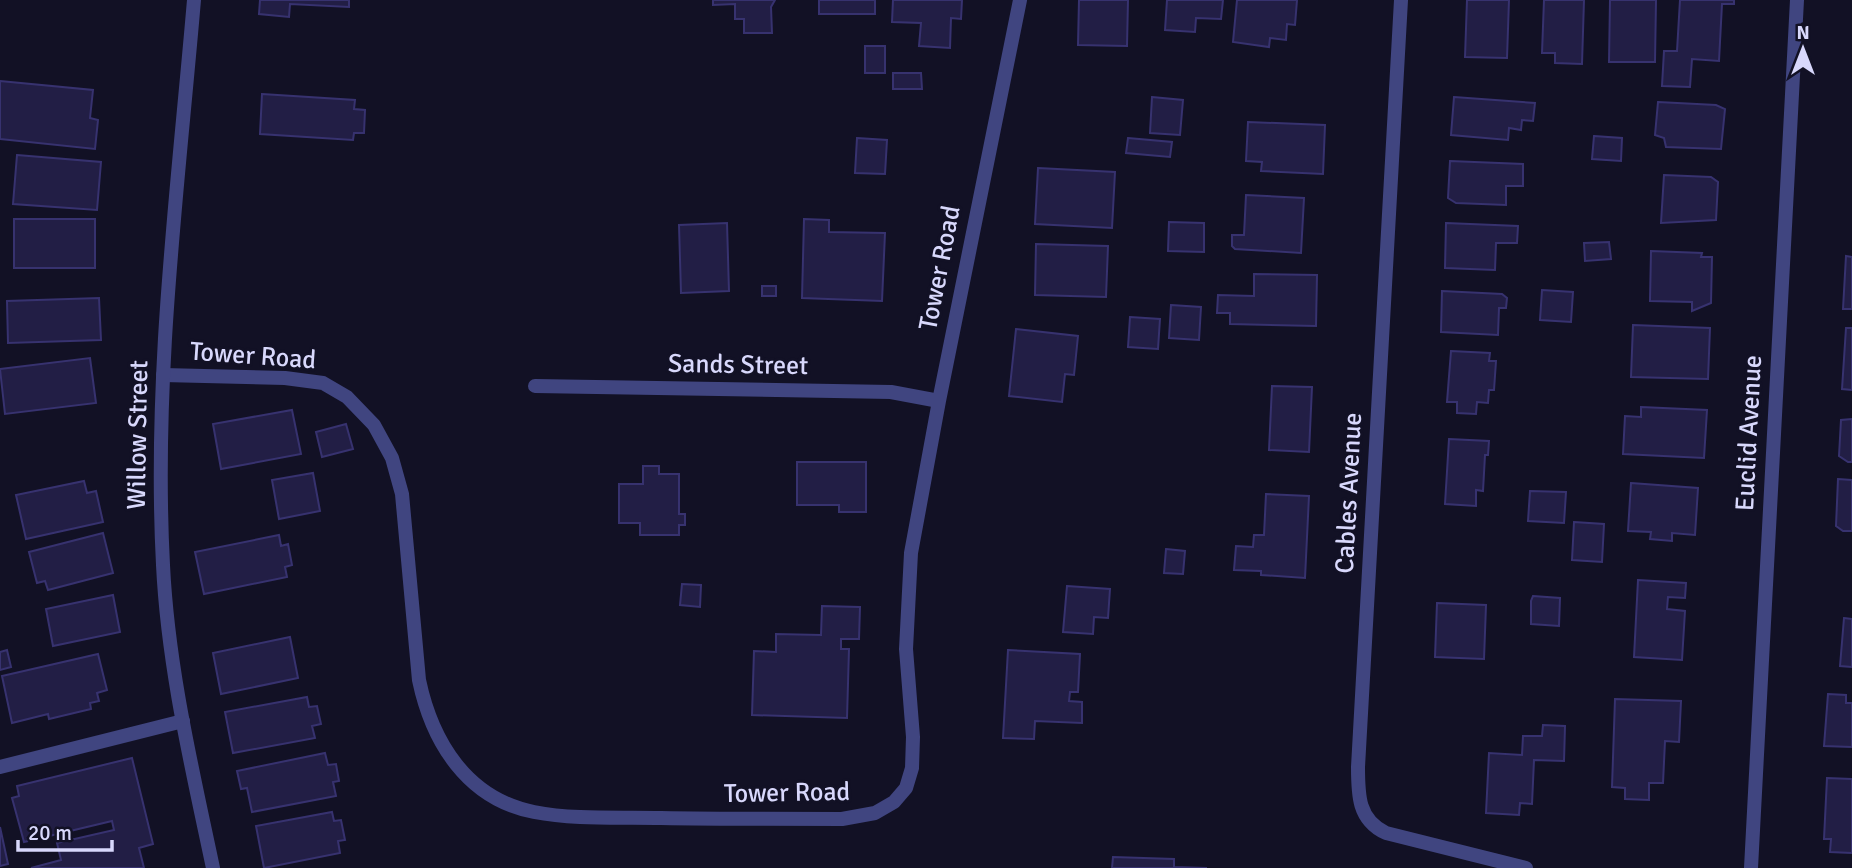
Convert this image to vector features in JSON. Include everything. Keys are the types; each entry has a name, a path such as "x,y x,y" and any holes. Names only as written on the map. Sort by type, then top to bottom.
{"street":[{"name":"Willow Street","path":"194,0 172,236 160,469 163,568 170,650 213,868"},
{"name":"Tower Road","path":"163,375 309,380 337,390 359,409 384,440 399,478 405,515 419,680 425,710 447,755 462,771 496,798 530,811 577,817 842,819 875,813 899,798 909,779 914,756 905,649 908,581 939,401 1020,0"},
{"name":"Cables Avenue","path":"1401,0 1358,767 1360,806 1373,826 1386,834 1526,868"},
{"name":"Euclid Avenue","path":"1751,868 1797,0"},
{"name":"Sands Street","path":"535,386 891,392 939,401"},
{"path":"0,766 183,722"}],"building":[{"path":"260,0 349,0 349,7 290,4 289,17 259,14"},
{"path":"713,0 775,0 771,7 772,33 744,33 744,19 735,19 735,4 713,5"},
{"path":"819,0 875,0 875,14 819,14"},
{"path":"893,0 962,0 961,19 951,18 950,48 919,46 921,23 892,22"},
{"path":"1079,0 1128,0 1127,46 1078,45"},
{"path":"1167,0 1223,0 1221,19 1196,18 1195,32 1165,30"},
{"path":"1237,0 1297,0 1295,25 1287,24 1286,40 1270,38 1269,47 1233,42"},
{"path":"1467,0 1509,0 1507,58 1465,57"},
{"path":"1544,0 1584,0 1582,64 1555,63 1555,53 1542,53"},
{"path":"1610,0 1656,0 1655,62 1609,62"},
{"path":"1680,0 1734,0 1734,4 1722,4 1719,61 1692,59 1690,87 1662,86 1664,51 1677,51"},
{"path":"865,46 885,46 885,73 865,73"},
{"path":"893,73 921,73 922,89 893,89"},
{"path":"0,81 93,90 90,118 98,120 95,149 0,139"},
{"path":"262,94 355,100 354,109 365,110 364,133 354,133 353,140 260,134"},
{"path":"1152,97 1183,100 1180,135 1150,133"},
{"path":"1454,97 1535,103 1533,121 1522,120 1521,130 1509,128 1508,140 1451,135"},
{"path":"1658,102 1716,105 1725,109 1721,149 1666,147 1664,138 1655,135"},
{"path":"1248,122 1325,125 1323,174 1261,171 1262,162 1246,161"},
{"path":"1594,136 1622,138 1621,161 1592,159"},
{"path":"857,138 887,140 885,174 855,173"},
{"path":"1128,138 1172,142 1170,157 1126,153"},
{"path":"17,155 101,162 97,210 13,204"},
{"path":"1450,161 1523,164 1523,186 1506,186 1506,205 1456,203 1448,198"},
{"path":"1038,168 1115,172 1112,228 1035,224"},
{"path":"1664,175 1711,177 1718,182 1716,220 1661,223"},
{"path":"1246,195 1304,198 1301,253 1235,249 1232,246 1232,235 1244,235"},
{"path":"14,219 95,219 95,268 14,268"},
{"path":"804,219 829,220 829,232 885,233 882,301 802,298"},
{"path":"1169,222 1204,223 1204,252 1168,251"},
{"path":"727,223 729,291 681,293 679,225"},
{"path":"1446,223 1518,226 1517,243 1496,243 1495,270 1445,268"},
{"path":"1609,242 1611,259 1585,261 1584,243"},
{"path":"1036,244 1108,246 1106,297 1035,295"},
{"path":"1651,251 1702,253 1701,257 1712,257 1711,303 1692,311 1692,302 1650,301"},
{"path":"1846,256 1852,257 1852,309 1843,309"},
{"path":"1254,274 1317,275 1316,326 1230,324 1230,313 1217,313 1218,295 1254,296"},
{"path":"762,286 776,286 776,296 762,296"},
{"path":"1542,290 1573,292 1571,322 1540,320"},
{"path":"1442,291 1502,294 1507,298 1506,308 1499,308 1498,335 1441,332"},
{"path":"99,298 101,340 8,343 7,301"},
{"path":"1171,305 1201,307 1199,340 1169,338"},
{"path":"1130,317 1160,319 1158,349 1128,347"},
{"path":"1633,325 1710,328 1708,379 1631,377"},
{"path":"1846,328 1852,328 1852,390 1842,389"},
{"path":"1016,329 1078,336 1074,375 1065,374 1062,402 1009,396"},
{"path":"1451,351 1490,353 1489,361 1496,361 1494,390 1489,390 1488,403 1477,402 1476,414 1457,413 1457,402 1447,402"},
{"path":"90,358 96,403 5,414 0,369"},
{"path":"1272,386 1312,387 1309,452 1269,450"},
{"path":"1641,407 1707,410 1704,458 1623,454 1625,416 1641,417"},
{"path":"292,410 301,454 221,469 213,424"},
{"path":"1852,419 1852,462 1848,462 1839,456 1841,420"},
{"path":"346,424 353,449 322,457 316,432"},
{"path":"1449,439 1489,441 1488,455 1485,455 1483,491 1476,490 1476,506 1445,504"},
{"path":"797,462 866,462 866,512 839,512 839,505 797,505"},
{"path":"643,466 659,466 659,474 679,474 679,514 685,514 685,525 679,525 679,535 640,535 640,523 619,523 619,484 643,484"},
{"path":"313,473 320,511 279,519 272,480"},
{"path":"1838,479 1852,480 1852,531 1843,531 1836,526"},
{"path":"84,481 87,493 96,491 103,522 26,539 16,495"},
{"path":"1631,483 1698,488 1695,535 1672,533 1672,541 1650,539 1651,532 1628,531"},
{"path":"1530,491 1566,492 1564,523 1528,521"},
{"path":"1266,494 1309,496 1305,578 1234,570 1236,546 1253,547 1254,535 1264,535"},
{"path":"1574,522 1604,524 1602,562 1572,560"},
{"path":"103,533 113,573 48,590 45,581 37,583 29,552"},
{"path":"279,535 281,546 288,544 292,565 285,567 287,577 204,594 195,552"},
{"path":"1166,549 1185,551 1183,574 1164,573"},
{"path":"1638,580 1686,583 1685,598 1668,597 1667,609 1685,611 1682,660 1634,657"},
{"path":"682,584 701,585 700,607 680,605"},
{"path":"1067,586 1110,589 1108,618 1094,617 1093,634 1063,632"},
{"path":"113,595 120,632 53,646 46,609"},
{"path":"1533,596 1560,598 1559,626 1531,624"},
{"path":"1437,603 1486,605 1484,659 1435,657"},
{"path":"822,606 860,607 859,639 841,639 841,649 849,649 847,718 752,715 754,651 776,652 776,634 821,635"},
{"path":"1844,618 1852,619 1852,667 1840,666"},
{"path":"290,637 298,678 221,694 213,653"},
{"path":"7,650 11,667 0,670 0,652"},
{"path":"1008,650 1080,654 1078,692 1070,692 1069,701 1082,702 1082,723 1035,721 1034,739 1003,738"},
{"path":"98,654 107,690 97,693 99,701 90,703 91,709 49,719 48,714 12,723 2,676"},
{"path":"1828,694 1846,695 1846,703 1852,703 1852,747 1824,746"},
{"path":"307,697 309,707 317,706 321,724 312,726 315,738 233,753 225,712"},
{"path":"1615,699 1681,701 1679,742 1665,741 1663,783 1649,783 1649,800 1625,799 1625,788 1612,787"},
{"path":"1543,725 1565,726 1564,761 1534,760 1532,804 1520,803 1519,815 1486,813 1489,753 1522,755 1523,736 1542,736"},
{"path":"325,753 328,765 336,764 339,781 333,782 336,796 252,812 247,788 241,789 237,771"},
{"path":"132,758 153,844 139,848 144,868 31,868 61,860 57,843 114,830 112,821 24,842 12,798 19,796 17,786"},
{"path":"1827,778 1852,779 1852,853 1830,852 1831,839 1824,839"},
{"path":"332,812 334,821 341,820 345,840 338,841 340,853 264,868 256,826"},
{"path":"0,827 8,864 0,866"},
{"path":"1113,857 1174,859 1174,867 1207,868 1112,868"}]}
